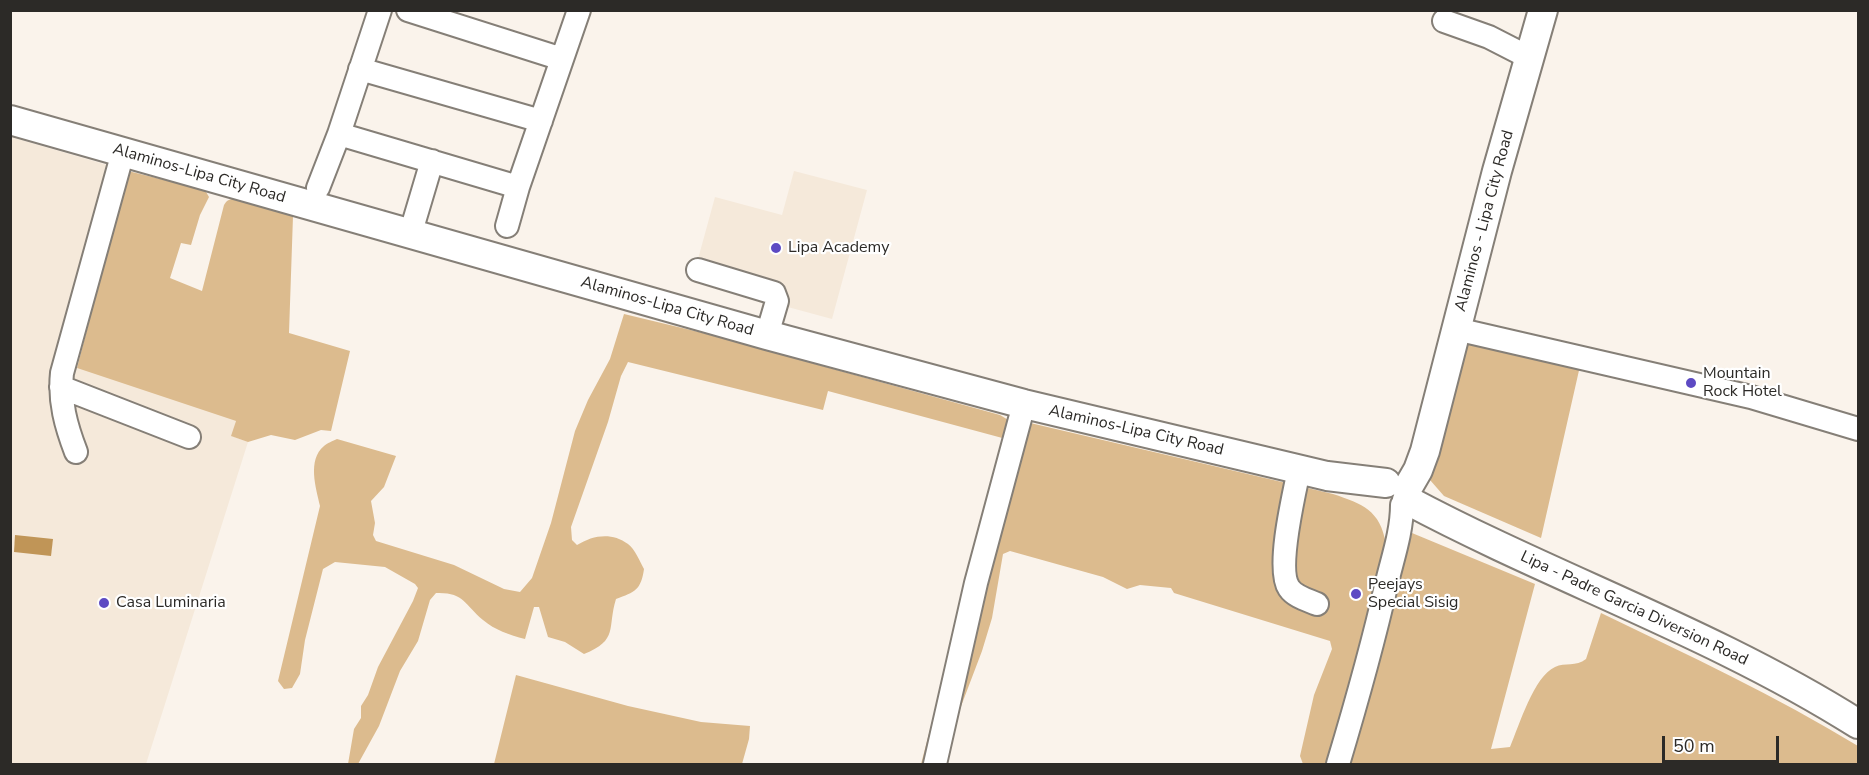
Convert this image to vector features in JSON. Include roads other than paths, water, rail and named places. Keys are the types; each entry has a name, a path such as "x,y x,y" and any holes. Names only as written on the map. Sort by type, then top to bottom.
{"main road":[{"name":"Alaminos - Lipa City Road","path":"1395,495 1418,470 1430,432 1497,171 1543,10"},
{"name":"Alaminos-Lipa City Road","path":"10,120 767,335 1024,404 1327,476 1395,495"},
{"name":"Lipa - Padre Garcia Diversion Road","path":"1395,495 1482,538 1727,651 1858,724"}],"street":[{"path":"318,188 339,134 380,10"},
{"path":"408,10 562,59"},
{"path":"507,226 518,187 579,10"},
{"path":"1444,21 1489,38 1530,58"},
{"path":"360,69 541,121"},
{"path":"339,134 518,187"},
{"path":"76,452 64,417 61,387 63,364 123,152"},
{"path":"410,235 432,161"},
{"path":"698,270 774,293 777,301 767,335"},
{"path":"1456,328 1751,397 1858,429"},
{"path":"61,387 189,437"},
{"path":"935,765 976,583 1024,404"},
{"path":"1299,470 1283,573 1290,589 1295,594 1317,604"},
{"path":"1338,765 1363,681 1395,549 1389,524 1395,495"}],"place":[{"name":"Lipa Academy","path":"776,248"},
{"name":"Mountain Rock Hotel","path":"1691,383"},
{"name":"Peejays Special Sisig","path":"1356,594"},
{"name":"Casa Luminaria","path":"104,603"}]}
